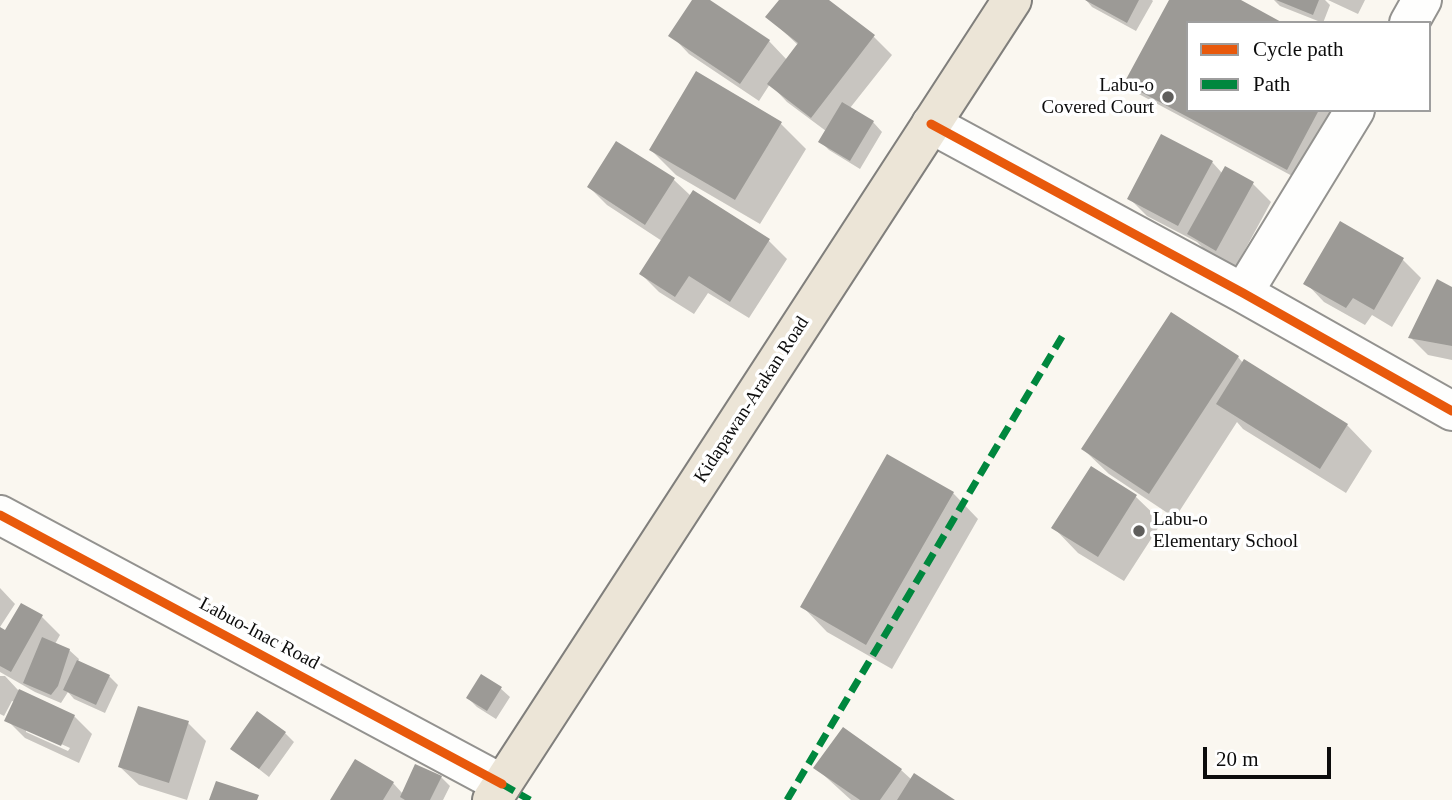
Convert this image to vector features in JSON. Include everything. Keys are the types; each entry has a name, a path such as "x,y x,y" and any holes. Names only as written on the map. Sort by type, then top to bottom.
{"main road":[{"name":"Kidapawan-Arakan Road","path":"497,792 1012,0"}],"street":[{"path":"1410,21 1422,0"},
{"path":"1243,293 1354,112"},
{"path":"931,124 1243,293 1452,411"},
{"name":"Labuo-Inac Road","path":"0,515 497,792"}],"building":[{"path":"692,0 710,0 770,40 740,84 668,36"},
{"path":"779,0 829,0 875,35 811,118 767,84 798,43 765,17"},
{"path":"1085,0 1139,0 1127,23"},
{"name":"Labu-o Covered Court","path":"1169,0 1241,0 1279,21 1186,21 1186,112 1318,112 1287,170 1124,83"},
{"path":"1276,0 1319,0 1313,15"},
{"path":"696,71 782,122 735,200 649,150"},
{"path":"842,102 874,121 850,161 818,142"},
{"path":"1161,134 1213,161 1178,226 1127,199"},
{"path":"616,141 675,178 645,225 587,187"},
{"path":"1225,166 1254,182 1216,251 1187,234"},
{"path":"693,190 770,239 730,302 689,276 675,297 639,274"},
{"path":"1340,221 1404,258 1374,310 1353,298 1346,308 1303,284"},
{"path":"1437,279 1452,287 1452,346 1408,338"},
{"path":"1171,312 1239,356 1149,494 1081,449"},
{"path":"1244,359 1348,424 1320,469 1216,404"},
{"path":"887,454 954,492 866,645 800,607"},
{"path":"1091,466 1137,495 1098,557 1051,528"},
{"path":"21,603 43,615 11,672 0,666 0,627 5,630"},
{"path":"42,637 70,649 58,686 51,695 23,683"},
{"path":"77,660 110,675 96,705 63,690"},
{"path":"481,674 502,687 487,711 466,698"},
{"path":"19,689 75,715 61,746 4,721"},
{"path":"138,706 189,721 169,783 118,767"},
{"path":"257,711 286,732 259,769 230,749"},
{"path":"843,727 902,769 880,800 860,800 813,768"},
{"path":"355,759 394,782 383,800 330,800"},
{"path":"415,764 442,776 430,800 405,800 400,797"},
{"path":"914,773 955,800 897,800"},
{"path":"216,781 259,795 257,800 209,800"}],"marked path":[{"path":"787,800 1063,335"},
{"path":"502,784 530,800"}],"cycle path":[{"path":"931,124 1243,293 1452,411"},
{"path":"0,515 502,784"}],"place":[{"name":"Labu-o Covered Court","path":"1168,97"},
{"name":"Labu-o Elementary School","path":"1139,531"}]}
